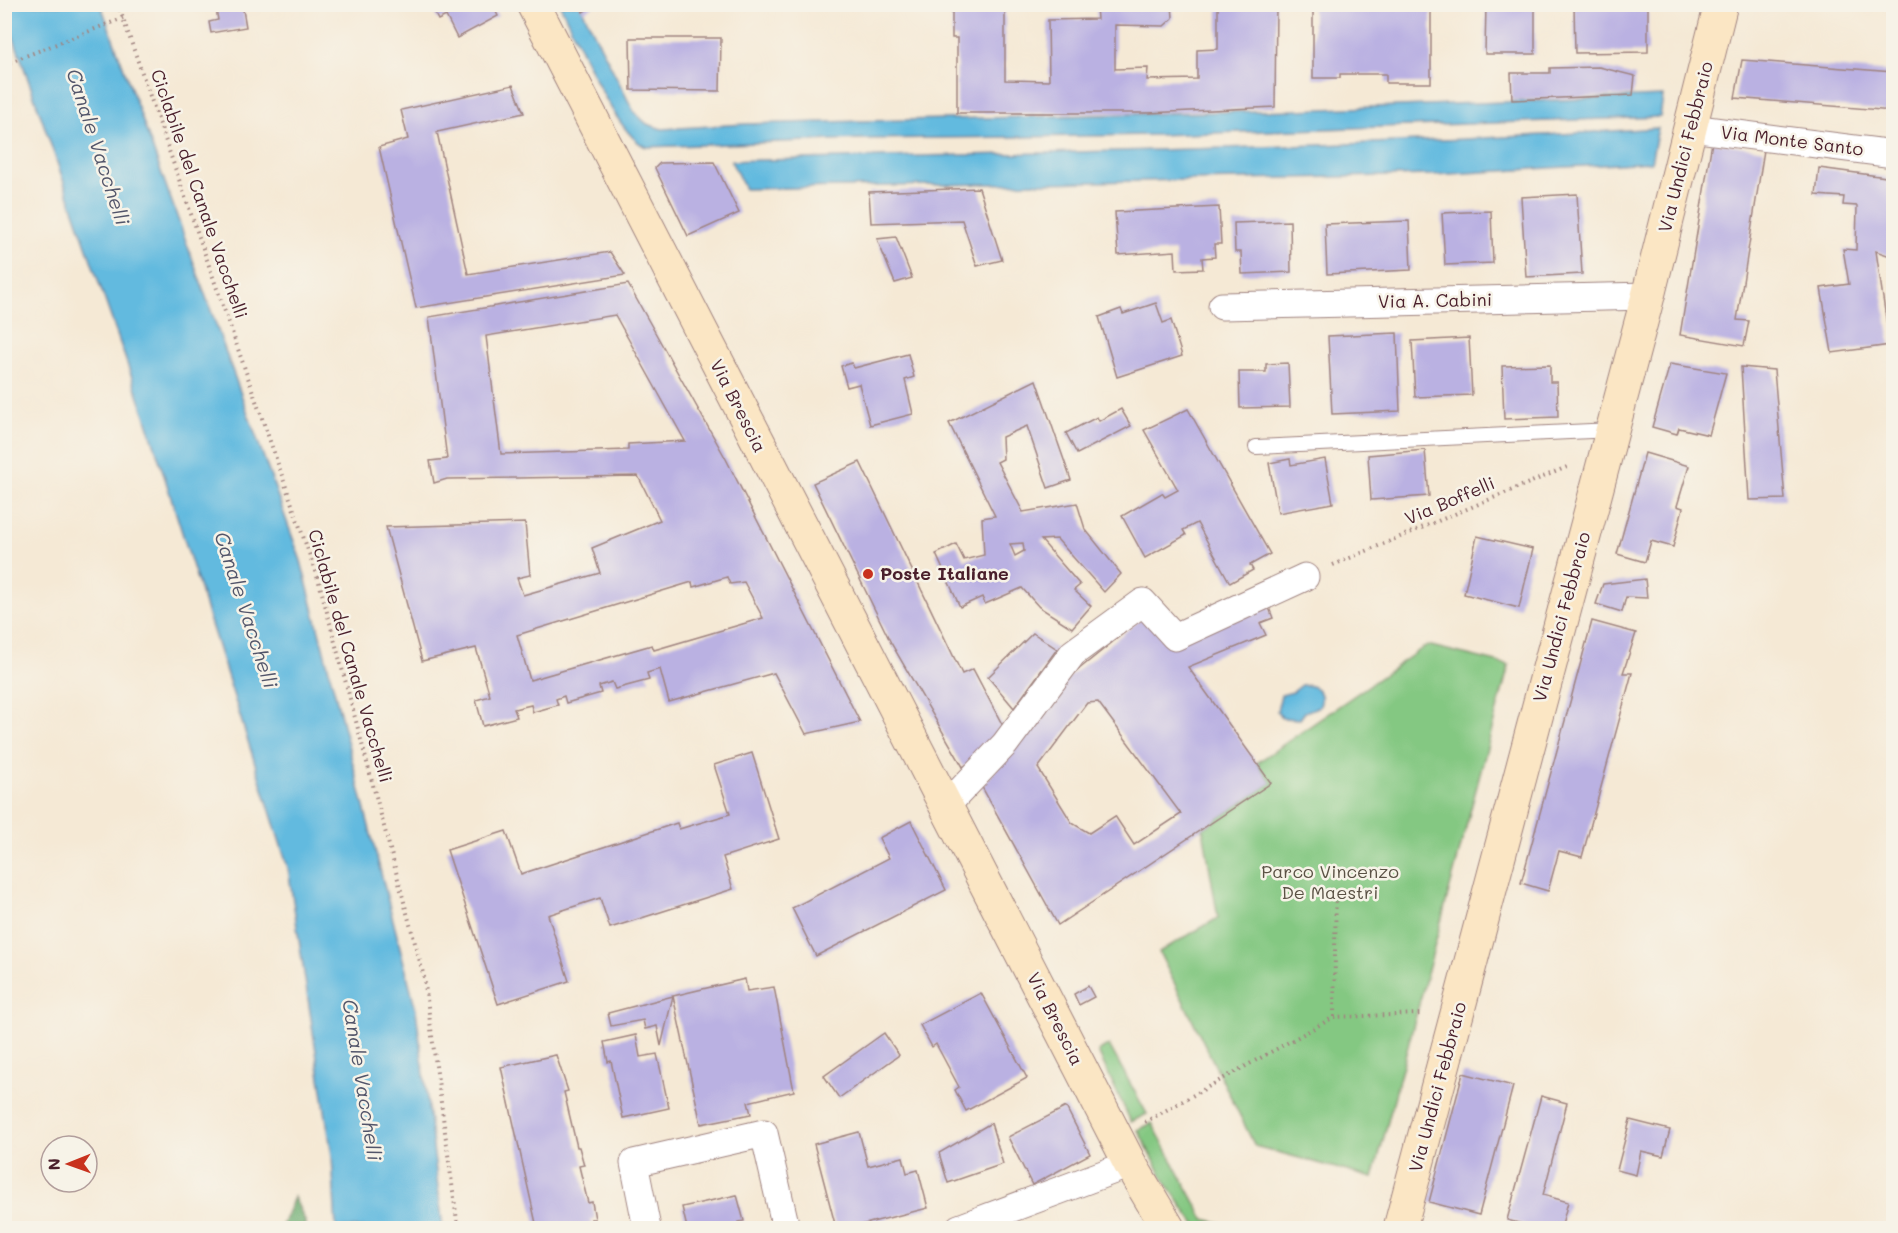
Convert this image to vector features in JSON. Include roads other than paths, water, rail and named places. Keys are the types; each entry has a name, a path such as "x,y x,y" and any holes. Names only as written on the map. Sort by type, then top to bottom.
{"street":[{"name":"Via Brescia","path":"533,4 1123,1151 1168,1228"},
{"name":"Via Undici Febbraio","path":"1400,1228 1648,296 1721,4"},
{"name":"Via Monte Santo","path":"1690,128 1893,154"},
{"name":"Via A. Cabini","path":"1222,306 1648,296"},
{"path":"945,807 1005,744 1073,653 1143,602 1175,637 1305,577"},
{"path":"647,1228 634,1163 764,1133 786,1228"},
{"path":"959,1228 1123,1151"}],"lane":[{"path":"1256,447 1610,440"}],"water":[{"name":"Canale Vacchelli","path":"4,5 101,5 301,561 416,1010 443,1228 336,1228 332,1156 288,868 145,415"},
{"path":"560,5 580,5 634,112 647,124 662,129 745,124 1296,110 1663,96 1660,117 1157,135 862,139 646,147 621,124 609,105"},
{"path":"1658,128 1651,162 1432,175 745,189 731,161 1427,141"},
{"path":"1302,685 1318,690 1321,696 1320,706 1305,712 1300,719 1282,718 1277,711 1281,695 1293,692"}],"place":[{"name":"Poste Italiane","path":"868,574"}],"park label":[{"name":"Parco Vincenzo De Maestri","path":"1330,882"}]}
